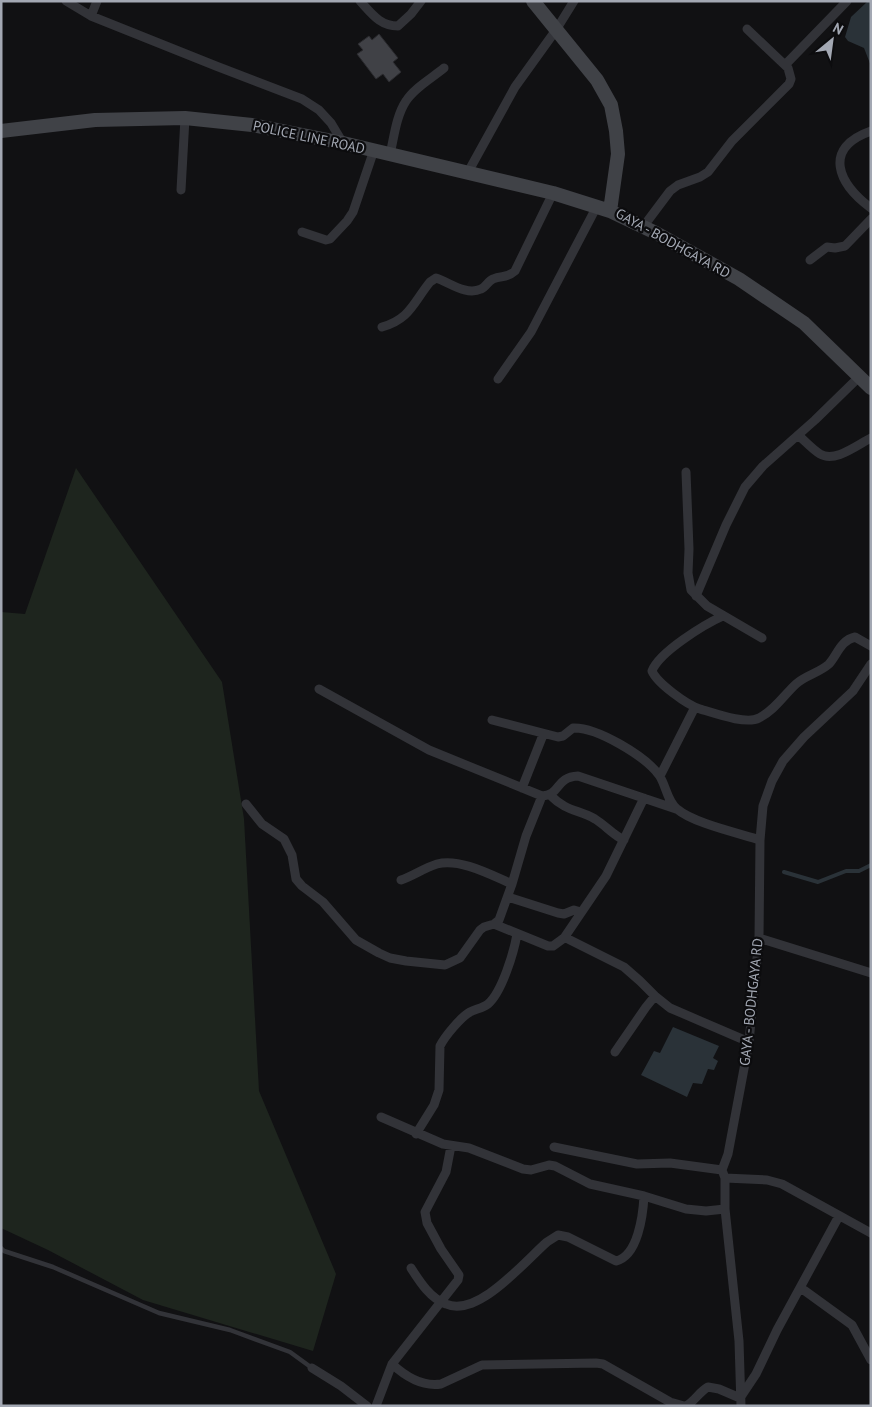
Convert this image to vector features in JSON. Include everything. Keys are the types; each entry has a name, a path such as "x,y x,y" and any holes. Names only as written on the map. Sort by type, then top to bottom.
{"street":[{"path":"66,1 91,16 302,99 319,110 331,123 343,143"},
{"path":"91,16 97,1"},
{"path":"360,1 378,21 387,26 398,26 421,1"},
{"name":"GAYA - BODHGAYA RD","path":"533,1 597,80 610,105 616,131 618,154 610,211 739,279 804,323 871,388"},
{"path":"467,174 515,87 556,30 574,1"},
{"path":"785,65 847,1"},
{"path":"643,227 670,191 678,185 708,172 732,141 792,79 785,65 746,29"},
{"path":"390,154 405,102 410,95 444,68"},
{"path":"181,190 185,118"},
{"name":"POLICE LINE ROAD","path":"1,131 95,120 185,118 252,125 374,150 467,174 553,193 610,211"},
{"path":"871,131 853,139 842,150 840,164 850,188 871,208"},
{"path":"302,232 326,240 330,239 347,221 353,212 374,150"},
{"path":"382,326 399,321 406,316 424,289 436,278 462,288 479,290 495,278 510,276 515,271 553,193"},
{"path":"498,379 531,332 597,206"},
{"path":"810,260 827,247 844,246 871,219"},
{"path":"696,596 726,525 745,487 763,466 859,377"},
{"path":"798,435 820,454 826,456 834,456 871,438"},
{"path":"686,472 690,549 689,584 691,590 707,606 762,638"},
{"path":"723,616 680,642 657,662 652,671 665,686 695,707 743,720 753,721 767,714 802,680 830,663 850,638 855,637 871,646"},
{"name":"GAYA - BODHGAYA RD","path":"740,1402 739,1341 725,1209 724,1174 749,1042 759,938 760,840 763,806 776,770 804,737 853,691 871,664"},
{"path":"319,689 429,750 546,796 562,806 596,820 624,840"},
{"path":"660,776 695,707"},
{"path":"492,720 543,734 562,736 573,728 580,727 599,732 639,757 660,776 670,801 676,809"},
{"path":"522,788 543,734"},
{"path":"246,804 262,824 284,839 292,855 296,879 322,902 356,940 390,958 445,965 460,958 480,930 499,920 508,897 526,836 546,796 566,778 578,776 676,809 698,820 760,840"},
{"path":"494,924 548,946 553,946 564,938 606,876 644,798"},
{"path":"401,880 412,877 436,864 447,863 473,868 512,884"},
{"path":"508,897 558,913 564,914 574,910 581,912"},
{"path":"416,1134 434,1105 439,1090 440,1046 443,1040 466,1015 488,1004 492,999 508,966 517,934"},
{"path":"564,938 624,968 670,1008 749,1042"},
{"path":"759,938 871,973"},
{"path":"615,1052 655,996"},
{"path":"381,1117 416,1134 451,1146 469,1148 523,1169 531,1170 555,1166 590,1184 695,1210 725,1209"},
{"path":"376,1406 392,1364 455,1286 459,1275 434,1236 427,1223 425,1212 446,1172 451,1146"},
{"path":"554,1147 638,1164 670,1163 724,1174 775,1181 871,1233"},
{"path":"411,1268 423,1286 441,1302 459,1307 472,1304 484,1297 547,1242 558,1235 568,1237 616,1261 621,1260 636,1238 643,1214 644,1196"},
{"path":"392,1364 418,1381 435,1385 482,1365 596,1363 602,1364 649,1391 681,1406 695,1400 699,1393 708,1387 718,1389 740,1402 839,1216"},
{"path":"800,1288 852,1325 869,1353"},
{"path":"312,1368 341,1386 367,1406"}],"lane":[{"path":"1,1248 4,1251 53,1267 159,1313 230,1330 290,1352 312,1368"}],"shaded area":[{"path":"868,1 871,1 871,66 864,48 848,41 845,37 851,17"},
{"path":"76,468 222,682 244,819 259,1091 336,1274 313,1351 143,1300 48,1250 1,1228 1,612 25,614"},
{"path":"673,1027 719,1046 713,1058 718,1061 714,1070 708,1069 702,1084 693,1083 687,1097 641,1075 654,1051 660,1053"}],"building":[{"path":"379,34 398,58 393,62 401,72 389,82 383,74 376,79 357,54 363,50 358,44 369,36 372,40"}],"waterway":[{"path":"784,872 818,882 846,871 859,871 871,865"}]}
